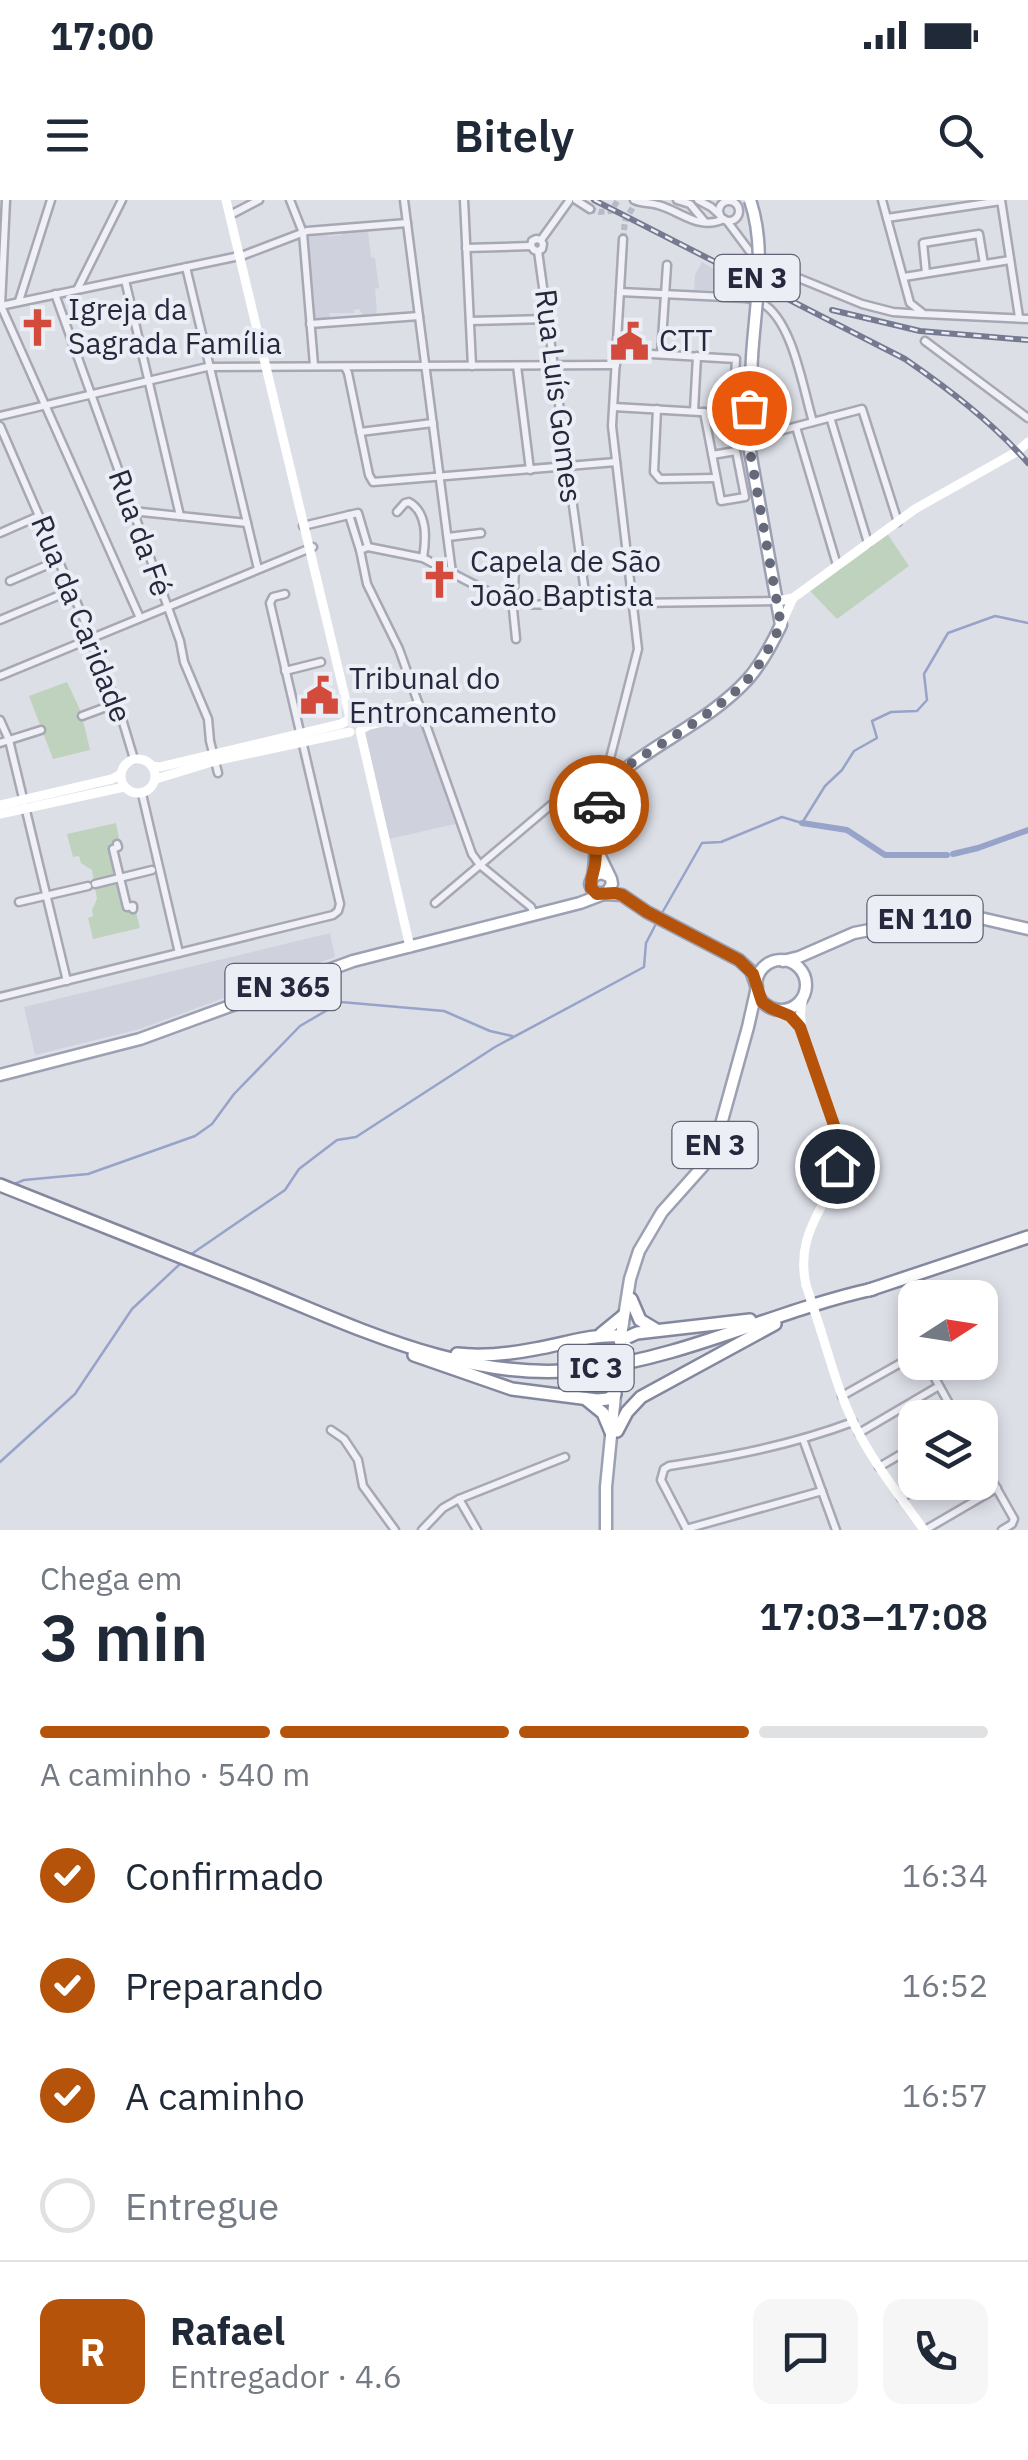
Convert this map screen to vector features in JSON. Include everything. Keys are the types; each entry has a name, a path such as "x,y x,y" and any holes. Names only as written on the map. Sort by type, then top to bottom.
{"highway":[{"name":"IC 3","path":"0,1185 370,1334 445,1358 536,1372 585,1370 656,1356 1028,1238"},
{"path":"632,1299 640,1320 659,1330"},
{"path":"408,1345 458,1354 524,1351 597,1336 624,1316"},
{"name":"IC 3","path":"370,1334 420,1358 508,1375 582,1376 663,1359 777,1319"},
{"path":"597,1336 623,1342 659,1330 777,1319"},
{"path":"587,1400 603,1413 614,1432 640,1397 777,1319"},
{"path":"420,1358 512,1390 587,1400 606,1400 619,1390 630,1398 640,1397"}],"main road":[{"name":"EN 3","path":"747,200 758,226 748,440 781,625"},
{"path":"781,625 748,678 728,698 606,784 598,808 591,880 593,892 622,895 739,960 754,964 777,962 824,945"},
{"path":"596,847 612,888 603,895"},
{"path":"591,880 601,872 648,910"},
{"name":"EN 365","path":"567,905 582,894 591,880"},
{"name":"EN 365","path":"0,1075 140,1039 353,961 388,952 406,941 422,942 603,895"},
{"name":"EN 110","path":"824,945 866,930 949,916 976,917 1028,929"},
{"path":"748,1027 759,1014 793,1008 803,998 811,957 824,945"},
{"path":"739,960 751,971 762,1002 776,1010"},
{"name":"EN 3","path":"606,1527 624,1316 633,1267 662,1212 712,1152 756,986 762,970 777,962"},
{"path":"777,962 798,967 806,981"},
{"name":"EN 3","path":"623,1342 644,1242"}],"street":[{"path":"6,200 1,306 140,618"},
{"path":"19,302 51,200"},
{"path":"77,290 122,200"},
{"path":"228,200 241,255"},
{"path":"228,200 406,941"},
{"path":"234,213 259,200"},
{"path":"290,200 303,233 314,365"},
{"path":"404,200 452,573"},
{"path":"464,200 472,366"},
{"path":"634,200 645,205 654,203 690,221 705,222 735,219 747,200"},
{"path":"677,200 690,204 705,222"},
{"path":"698,200 735,202 741,239"},
{"path":"698,200 712,207 754,256 862,304 893,312 1024,318 1001,200 887,218"},
{"path":"882,200 910,303 924,314"},
{"path":"909,200 910,214"},
{"path":"466,248 543,246 541,240 573,201 590,209"},
{"path":"722,220 720,208 727,201"},
{"path":"1,306 241,255 303,233 407,223"},
{"path":"926,273 923,243 980,234 984,264"},
{"path":"435,904 551,805 606,784 638,648 612,426 623,240"},
{"name":"Rua Luís Gomes","path":"535,248 586,600"},
{"path":"904,277 1010,260"},
{"path":"661,354 667,265"},
{"path":"186,267 258,569"},
{"path":"125,280 180,516"},
{"path":"620,292 746,298 762,303 786,333 813,422"},
{"name":"Rua da Fé","path":"55,294 208,720 218,773"},
{"path":"310,324 420,316"},
{"path":"470,321 547,320"},
{"path":"926,341 1028,418"},
{"path":"616,352 736,360 734,394"},
{"path":"694,411 698,356"},
{"path":"0,416 210,366 616,366"},
{"path":"517,366 530,470"},
{"path":"344,367 372,481 616,462"},
{"path":"614,407 734,414 748,421"},
{"path":"734,414 749,408"},
{"path":"748,440 862,409 898,522"},
{"path":"657,410 656,476 660,480 716,478"},
{"path":"704,412 716,478 721,502 744,497 736,451 712,455"},
{"path":"830,417 868,543"},
{"path":"360,432 433,422"},
{"name":"Rua da Caridade","path":"0,426 92,638 134,759"},
{"path":"796,427 838,564"},
{"path":"781,625 794,598 838,564 915,510 1028,442"},
{"path":"398,512 404,502 420,509 424,558"},
{"path":"132,511 248,523"},
{"path":"306,526 350,515 364,549 368,584 399,649 472,854 534,914"},
{"path":"0,533 39,516"},
{"path":"448,537 481,533"},
{"path":"0,676 311,548"},
{"path":"364,549 424,558 514,603 794,598"},
{"path":"10,582 58,560"},
{"path":"516,569 516,639"},
{"path":"0,620 72,590"},
{"path":"0,997 276,930 338,911 340,904 270,602 273,596 285,594"},
{"path":"285,671 322,662"},
{"path":"82,716 117,703"},
{"path":"214,757 161,776 142,794 124,787 121,774 125,764 134,759 160,767 420,709"},
{"path":"0,720 67,981"},
{"path":"4,742 42,730"},
{"path":"612,754 626,767"},
{"path":"152,766 156,779"},
{"path":"0,814 121,774"},
{"path":"0,805 124,787"},
{"path":"142,794 179,953"},
{"path":"117,844 118,848 113,849 127,908 133,909"},
{"path":"19,902 152,870"},
{"path":"803,998 800,1013 804,1037 832,1120 838,1152 835,1173 806,1241 806,1285 853,1422 898,1494"},
{"path":"776,1010 794,1019 804,1037"},
{"path":"842,1396 898,1365"},
{"path":"936,1380 947,1400"},
{"path":"858,1433 940,1386"},
{"path":"822,1490 686,1530 665,1488 662,1472 669,1466 751,1453 853,1422"},
{"path":"331,1430 358,1460 362,1486 395,1530"},
{"path":"803,1439 836,1530"},
{"path":"878,1467 898,1456"},
{"path":"422,1530 442,1508 565,1457"},
{"path":"998,1491 1014,1519 1002,1530"},
{"path":"459,1500 477,1530"},
{"path":"902,1500 924,1530 975,1500"}],"shaded area":[{"path":"344,230 368,231 371,257 375,258 377,311 364,316 359,309 354,313 329,313 331,319 316,318 309,235 341,235"},
{"path":"702,262 751,291 694,290 695,275"},
{"path":"419,719 455,824 389,839 365,731"},
{"path":"330,933 335,957 140,1029 35,1055 24,1007"}],"green space":[{"path":"886,532 909,566 837,619 808,589"},
{"path":"67,682 81,712 90,750 53,759 29,696"},
{"path":"116,823 120,843 109,849 123,908 135,908 140,928 93,939 88,918 93,916 97,899 92,870 81,863 79,856 73,857 67,834"}],"waterway":[{"path":"662,913 702,843 721,842 782,817 802,823 825,786 854,751 877,738 872,721 891,712 917,711 927,700 924,674 948,633 995,616 1028,623"},
{"path":"802,823 847,830 885,855 947,855"},
{"path":"953,854 1028,830"},
{"path":"190,1255 285,1190 299,1169 337,1140 356,1137 495,1047 644,967 646,943 658,920"},
{"path":"12,1185 24,1180 88,1174 195,1136 212,1124 234,1094 300,1026 341,1002 444,1011 512,1036"},
{"path":"0,1462 75,1394 132,1309 181,1263"}],"tunnel":[{"path":"590,209 611,211 618,200"},
{"path":"623,239 625,221 637,200"}],"railway":[{"path":"594,200 905,359 970,407 1028,463"},
{"path":"832,310 920,331 1028,340"}],"way so far":[{"path":"599,805 614,777 626,767 728,698 748,678 781,625 748,440 749,408"}],"place":[{"name":"Igreja da Sagrada Família","path":"38,327"},
{"name":"CTT","path":"629,341"},
{"name":"Capela de São João Baptista","path":"440,579"},
{"name":"Tribunal do Entroncamento","path":"319,696"}],"route":[{"path":"599,805 596,862 590,880 593,892 622,895 739,960 751,971 762,1002 790,1016 802,1032 836,1131 837,1166"}]}
